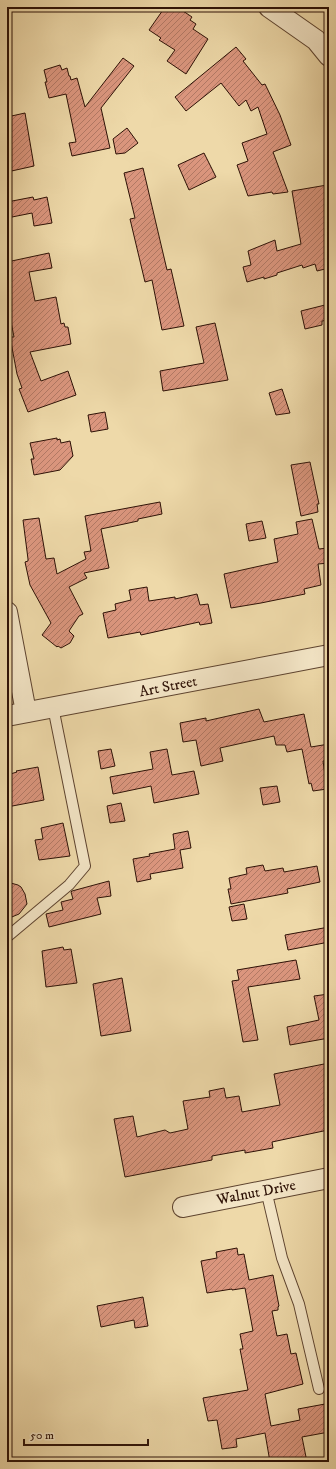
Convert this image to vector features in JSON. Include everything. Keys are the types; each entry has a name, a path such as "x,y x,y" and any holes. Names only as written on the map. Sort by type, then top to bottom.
{"street":[{"path":"269,7 316,40 329,56"},
{"path":"7,612 16,714"},
{"name":"Art Street","path":"16,714 329,655"},
{"name":"Walnut Drive","path":"183,1207 329,1178"}],"lane":[{"path":"7,936 69,885 85,866 53,707"},
{"path":"266,1190 282,1258 299,1304 319,1389"}],"building":[{"path":"165,7 177,7 192,17 190,20 196,24 193,29 208,39 186,74 167,61 175,50 159,40 161,38 149,30"},
{"path":"236,47 246,59 243,61 262,85 265,84 280,115 291,145 273,152 288,192 273,194 272,192 248,196 237,165 248,161 242,143 267,134 258,107 251,111 246,100 239,106 221,83 186,111 175,97"},
{"path":"123,58 134,66 101,108 110,148 72,156 69,143 76,142 66,94 49,98 44,70 60,65 62,70 67,68 71,80 77,78 85,107"},
{"path":"25,113 34,166 7,172 7,117"},
{"path":"127,128 138,143 125,153 116,154 113,139"},
{"path":"204,153 216,177 189,190 178,165"},
{"path":"143,168 167,270 171,269 184,326 162,330 152,280 145,282 130,219 135,218 124,173"},
{"path":"327,185 329,189 329,210 326,211 326,217 329,238 329,268 317,271 315,264 303,268 302,265 277,273 277,275 247,282 243,267 251,265 248,251 275,240 277,251 301,244 292,191"},
{"path":"33,197 34,200 47,197 52,223 34,226 32,213 7,218 7,202"},
{"path":"49,253 52,268 29,272 35,301 56,297 61,324 64,323 65,327 68,327 71,344 30,352 41,381 68,371 76,395 28,412 19,389 22,388 17,374 10,337 14,337 7,301 7,262"},
{"path":"329,304 329,320 322,321 322,325 305,329 301,311"},
{"path":"215,323 228,380 163,391 160,371 204,363 196,327"},
{"path":"282,389 290,413 276,415 269,393"},
{"path":"105,412 108,429 91,432 88,415"},
{"path":"57,438 57,440 60,439 61,443 70,441 73,456 60,470 34,475 31,459 34,459 30,443"},
{"path":"310,462 319,504 317,504 318,512 301,516 291,465"},
{"path":"160,502 162,514 101,529 109,568 84,573 87,578 69,587 83,614 79,616 69,631 74,636 70,643 61,648 58,646 57,647 42,635 51,623 30,585 25,562 28,561 28,559 23,520 39,518 46,559 54,558 57,574 86,559 84,552 91,551 85,516"},
{"path":"312,519 319,549 328,548 329,563 318,564 321,585 304,589 305,594 231,608 224,574 278,562 274,539 298,534 296,522"},
{"path":"262,521 266,538 249,541 246,524"},
{"path":"147,587 149,601 175,597 175,599 197,594 200,605 208,604 212,623 200,625 199,622 141,635 140,632 108,638 103,613 116,610 115,604 131,600 129,590"},
{"path":"259,709 264,722 304,714 311,747 329,744 329,760 323,761 327,789 313,791 311,783 309,784 302,749 287,752 285,745 276,745 274,736 220,748 223,761 201,766 196,740 183,742 180,723 206,718 206,721"},
{"path":"111,749 115,766 101,769 98,751"},
{"path":"167,749 172,775 194,771 199,794 154,803 151,786 113,794 110,777 153,769 150,752"},
{"path":"38,767 44,800 7,807 7,775 17,772 16,771"},
{"path":"277,786 280,802 263,805 260,788"},
{"path":"121,803 125,821 110,823 107,806"},
{"path":"63,823 70,856 39,860 35,840 43,839 41,828"},
{"path":"188,831 191,848 180,850 183,868 150,874 151,879 137,882 133,859 175,849 173,834"},
{"path":"263,865 265,871 283,868 284,872 317,866 320,882 287,889 288,893 231,904 228,889 231,889 229,878 247,874 246,868"},
{"path":"109,881 111,896 97,898 101,914 49,927 46,914 63,910 61,902 73,899 72,891"},
{"path":"7,882 21,887 25,894 27,904 19,914 7,919"},
{"path":"244,904 247,919 232,921 229,907"},
{"path":"329,927 329,942 288,950 285,935"},
{"path":"63,947 64,950 71,949 77,983 46,987 42,951"},
{"path":"296,960 300,979 248,987 258,1040 243,1042 232,981 239,980 237,970"},
{"path":"122,978 131,1031 101,1036 93,984"},
{"path":"329,994 329,1038 290,1045 287,1027 319,1020 314,996"},
{"path":"329,1063 329,1112 325,1112 328,1130 272,1142 273,1148 245,1153 245,1150 212,1156 212,1160 125,1177 114,1119 133,1116 137,1137 165,1130 170,1133 188,1129 183,1101 210,1097 209,1091 224,1088 226,1098 239,1096 242,1112 280,1105 274,1074"},
{"path":"237,1248 238,1255 244,1254 249,1280 273,1275 279,1306 278,1310 272,1311 277,1336 287,1334 291,1354 296,1353 303,1384 265,1394 271,1426 300,1420 298,1409 325,1404 327,1413 329,1413 329,1432 302,1437 307,1462 270,1462 265,1433 236,1439 237,1447 222,1449 217,1420 208,1421 203,1398 248,1390 240,1349 243,1349 240,1334 253,1331 245,1288 207,1293 201,1261 217,1258 216,1252"},
{"path":"143,1297 148,1326 135,1328 134,1320 101,1327 97,1306"}]}
